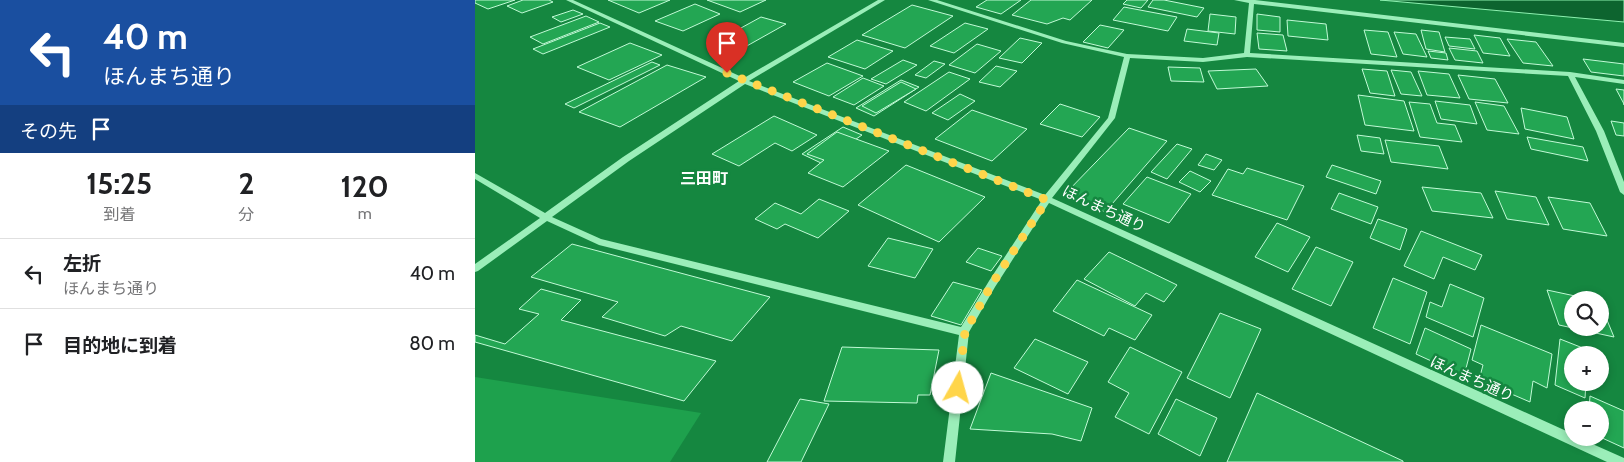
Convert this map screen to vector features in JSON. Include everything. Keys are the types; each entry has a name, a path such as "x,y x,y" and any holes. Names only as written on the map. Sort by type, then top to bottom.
{"street":[{"name":"ほんまち通り","path":"569,0 744,81 1047,200 1620,462"},
{"path":"475,269 626,158 744,81 882,0"},
{"path":"931,0 1064,42 1127,56 1203,60 1247,55 1570,74 1624,82"},
{"path":"1237,0 1624,45"},
{"path":"1247,55 1252,1"},
{"path":"949,462 965,332 992,284 1047,200 1111,118 1127,56"},
{"path":"1570,74 1600,131 1624,192"},
{"path":"475,176 545,217 599,242 965,332"}],"shaded area":[{"path":"1380,0 1624,0 1624,22"},
{"path":"475,377 701,413 670,462 475,462"}],"building":[{"path":"475,0 515,0 488,9 475,3"},
{"path":"523,0 549,0 553,2 522,13 507,6"},
{"path":"608,0 670,0 639,13"},
{"path":"707,0 766,0 740,12"},
{"path":"987,0 1021,0 1001,14 976,7"},
{"path":"1031,0 1092,0 1070,20 1063,18 1047,24 1012,15"},
{"path":"1127,0 1148,0 1141,8 1123,4"},
{"path":"1153,0 1164,0 1204,8 1197,17 1148,7"},
{"path":"695,4 720,14 683,31 655,21"},
{"path":"912,5 953,16 905,48 862,35"},
{"path":"1124,7 1177,17 1168,31 1113,20"},
{"path":"573,10 583,14 561,22 552,17"},
{"path":"1210,14 1236,17 1235,34 1208,31"},
{"path":"1257,14 1280,17 1280,32 1257,30"},
{"path":"586,16 599,22 543,44 530,37"},
{"path":"761,17 786,24 745,47 719,40"},
{"path":"1287,20 1326,24 1328,40 1288,36"},
{"path":"600,23 610,27 543,54 533,49"},
{"path":"965,23 988,29 954,53 930,46"},
{"path":"1100,25 1124,30 1108,48 1083,42"},
{"path":"1187,29 1219,33 1217,45 1184,41"},
{"path":"1364,30 1388,32 1397,57 1371,54"},
{"path":"1421,30 1439,32 1445,52 1426,49"},
{"path":"1394,32 1416,34 1427,57 1403,54"},
{"path":"1257,33 1283,35 1287,51 1259,49"},
{"path":"1474,35 1500,38 1510,56 1483,53"},
{"path":"1445,37 1470,39 1475,49 1449,46"},
{"path":"1020,38 1042,43 1022,63 999,58"},
{"path":"1507,39 1536,42 1553,66 1523,63"},
{"path":"857,40 893,51 865,69 828,57"},
{"path":"630,43 662,55 609,80 577,67"},
{"path":"977,44 1001,51 975,73 949,65"},
{"path":"1449,48 1477,51 1483,63 1455,60"},
{"path":"1428,51 1446,53 1448,60 1431,58"},
{"path":"1583,59 1624,64 1624,76 1591,72"},
{"path":"903,60 917,65 886,84 871,79"},
{"path":"934,61 945,64 926,78 915,75"},
{"path":"652,62 660,65 574,108 565,104"},
{"path":"827,63 863,76 829,96 793,82"},
{"path":"667,65 706,77 620,127 579,112"},
{"path":"996,66 1017,71 1000,87 979,82"},
{"path":"1168,67 1200,68 1204,82 1171,81"},
{"path":"1256,69 1268,86 1217,89 1208,71"},
{"path":"1362,69 1387,71 1395,96 1370,93"},
{"path":"1391,70 1411,72 1422,96 1401,94"},
{"path":"1418,71 1449,74 1460,98 1427,95"},
{"path":"949,72 970,79 926,111 904,102"},
{"path":"1458,75 1495,79 1508,103 1469,99"},
{"path":"863,78 884,86 854,105 833,97"},
{"path":"901,80 919,87 874,116 856,108"},
{"path":"901,82 916,89 876,113 862,106"},
{"path":"1616,89 1624,90 1624,104"},
{"path":"960,94 975,101 948,120 932,113"},
{"path":"1358,95 1404,101 1414,131 1365,125"},
{"path":"1435,101 1470,105 1477,124 1441,119"},
{"path":"1409,102 1430,104 1437,123 1455,125 1462,142 1420,137"},
{"path":"1475,102 1504,106 1519,134 1487,130"},
{"path":"1060,104 1100,117 1082,137 1040,124"},
{"path":"1521,108 1567,117 1574,139 1525,129"},
{"path":"972,110 1027,129 992,161 935,139"},
{"path":"774,116 817,135 792,151 775,143 739,166 712,154"},
{"path":"1611,121 1624,123 1624,136 1616,135"},
{"path":"843,127 862,135 821,163 802,154"},
{"path":"1129,128 1167,141 1105,212 1064,195"},
{"path":"837,132 889,151 843,187 808,173 824,160 807,154"},
{"path":"1357,135 1380,138 1384,154 1361,151"},
{"path":"1527,137 1583,147 1588,161 1531,149"},
{"path":"1385,140 1439,146 1448,169 1391,162"},
{"path":"1177,144 1192,149 1167,179 1151,172"},
{"path":"1206,154 1222,160 1214,170 1198,165"},
{"path":"906,165 985,197 939,242 858,205"},
{"path":"1332,165 1381,181 1376,194 1326,177"},
{"path":"1247,168 1304,186 1287,220 1212,195 1228,169 1243,174"},
{"path":"1190,171 1211,181 1200,192 1179,182"},
{"path":"1147,177 1191,194 1169,223 1123,204"},
{"path":"1422,187 1481,193 1493,218 1432,211"},
{"path":"1495,191 1536,197 1549,225 1507,219"},
{"path":"1339,193 1378,207 1371,224 1331,209"},
{"path":"1548,197 1590,203 1607,236 1563,229"},
{"path":"819,199 849,211 818,238 785,224 777,229 755,219 775,203 801,214"},
{"path":"1378,219 1407,229 1400,250 1370,238"},
{"path":"1277,223 1310,237 1288,272 1255,257"},
{"path":"1421,231 1482,255 1475,270 1443,257 1434,279 1404,266"},
{"path":"888,238 933,249 915,278 868,266"},
{"path":"572,244 770,297 732,341 681,326 665,336 602,317 618,302 531,277"},
{"path":"1316,247 1353,262 1331,306 1292,289"},
{"path":"978,248 1002,256 991,271 966,262"},
{"path":"1109,252 1177,285 1164,302 1146,293 1135,306 1084,279"},
{"path":"1393,278 1427,292 1410,344 1373,328"},
{"path":"1077,280 1152,315 1135,340 1109,328 1104,336 1053,311"},
{"path":"953,282 982,290 961,325 931,316"},
{"path":"1450,284 1484,298 1473,337 1426,317 1430,302 1442,307"},
{"path":"541,289 581,300 561,320 716,361 684,401 475,342 475,335 505,344 539,314 519,309"},
{"path":"1547,290 1564,294 1564,326 1559,325"},
{"path":"1220,313 1261,329 1230,398 1187,378"},
{"path":"1481,325 1552,354 1547,388 1533,381 1530,402 1479,380 1483,365 1472,360"},
{"path":"1609,325 1614,337 1609,336"},
{"path":"1425,328 1471,349 1464,376 1416,354"},
{"path":"1035,339 1088,362 1068,394 1014,368"},
{"path":"1560,339 1578,346 1564,346 1564,389 1555,385"},
{"path":"842,347 939,350 930,395 918,395 917,403 824,401"},
{"path":"1130,347 1182,372 1149,434 1115,417 1129,393 1108,382"},
{"path":"991,373 1092,408 1081,441 1052,434 970,429"},
{"path":"1569,391 1585,391 1585,398"},
{"path":"1257,393 1403,461 1403,462 1227,462"},
{"path":"1590,396 1601,401 1590,401"},
{"path":"800,399 829,404 801,462 767,462"},
{"path":"1176,399 1217,418 1200,456 1158,434"},
{"path":"1609,404 1624,411 1624,448 1609,441"}],"district":[{"name":"三田町","path":"704,178"}],"route":[{"path":"727,73 1047,200 992,284 965,332 958,388"}]}
